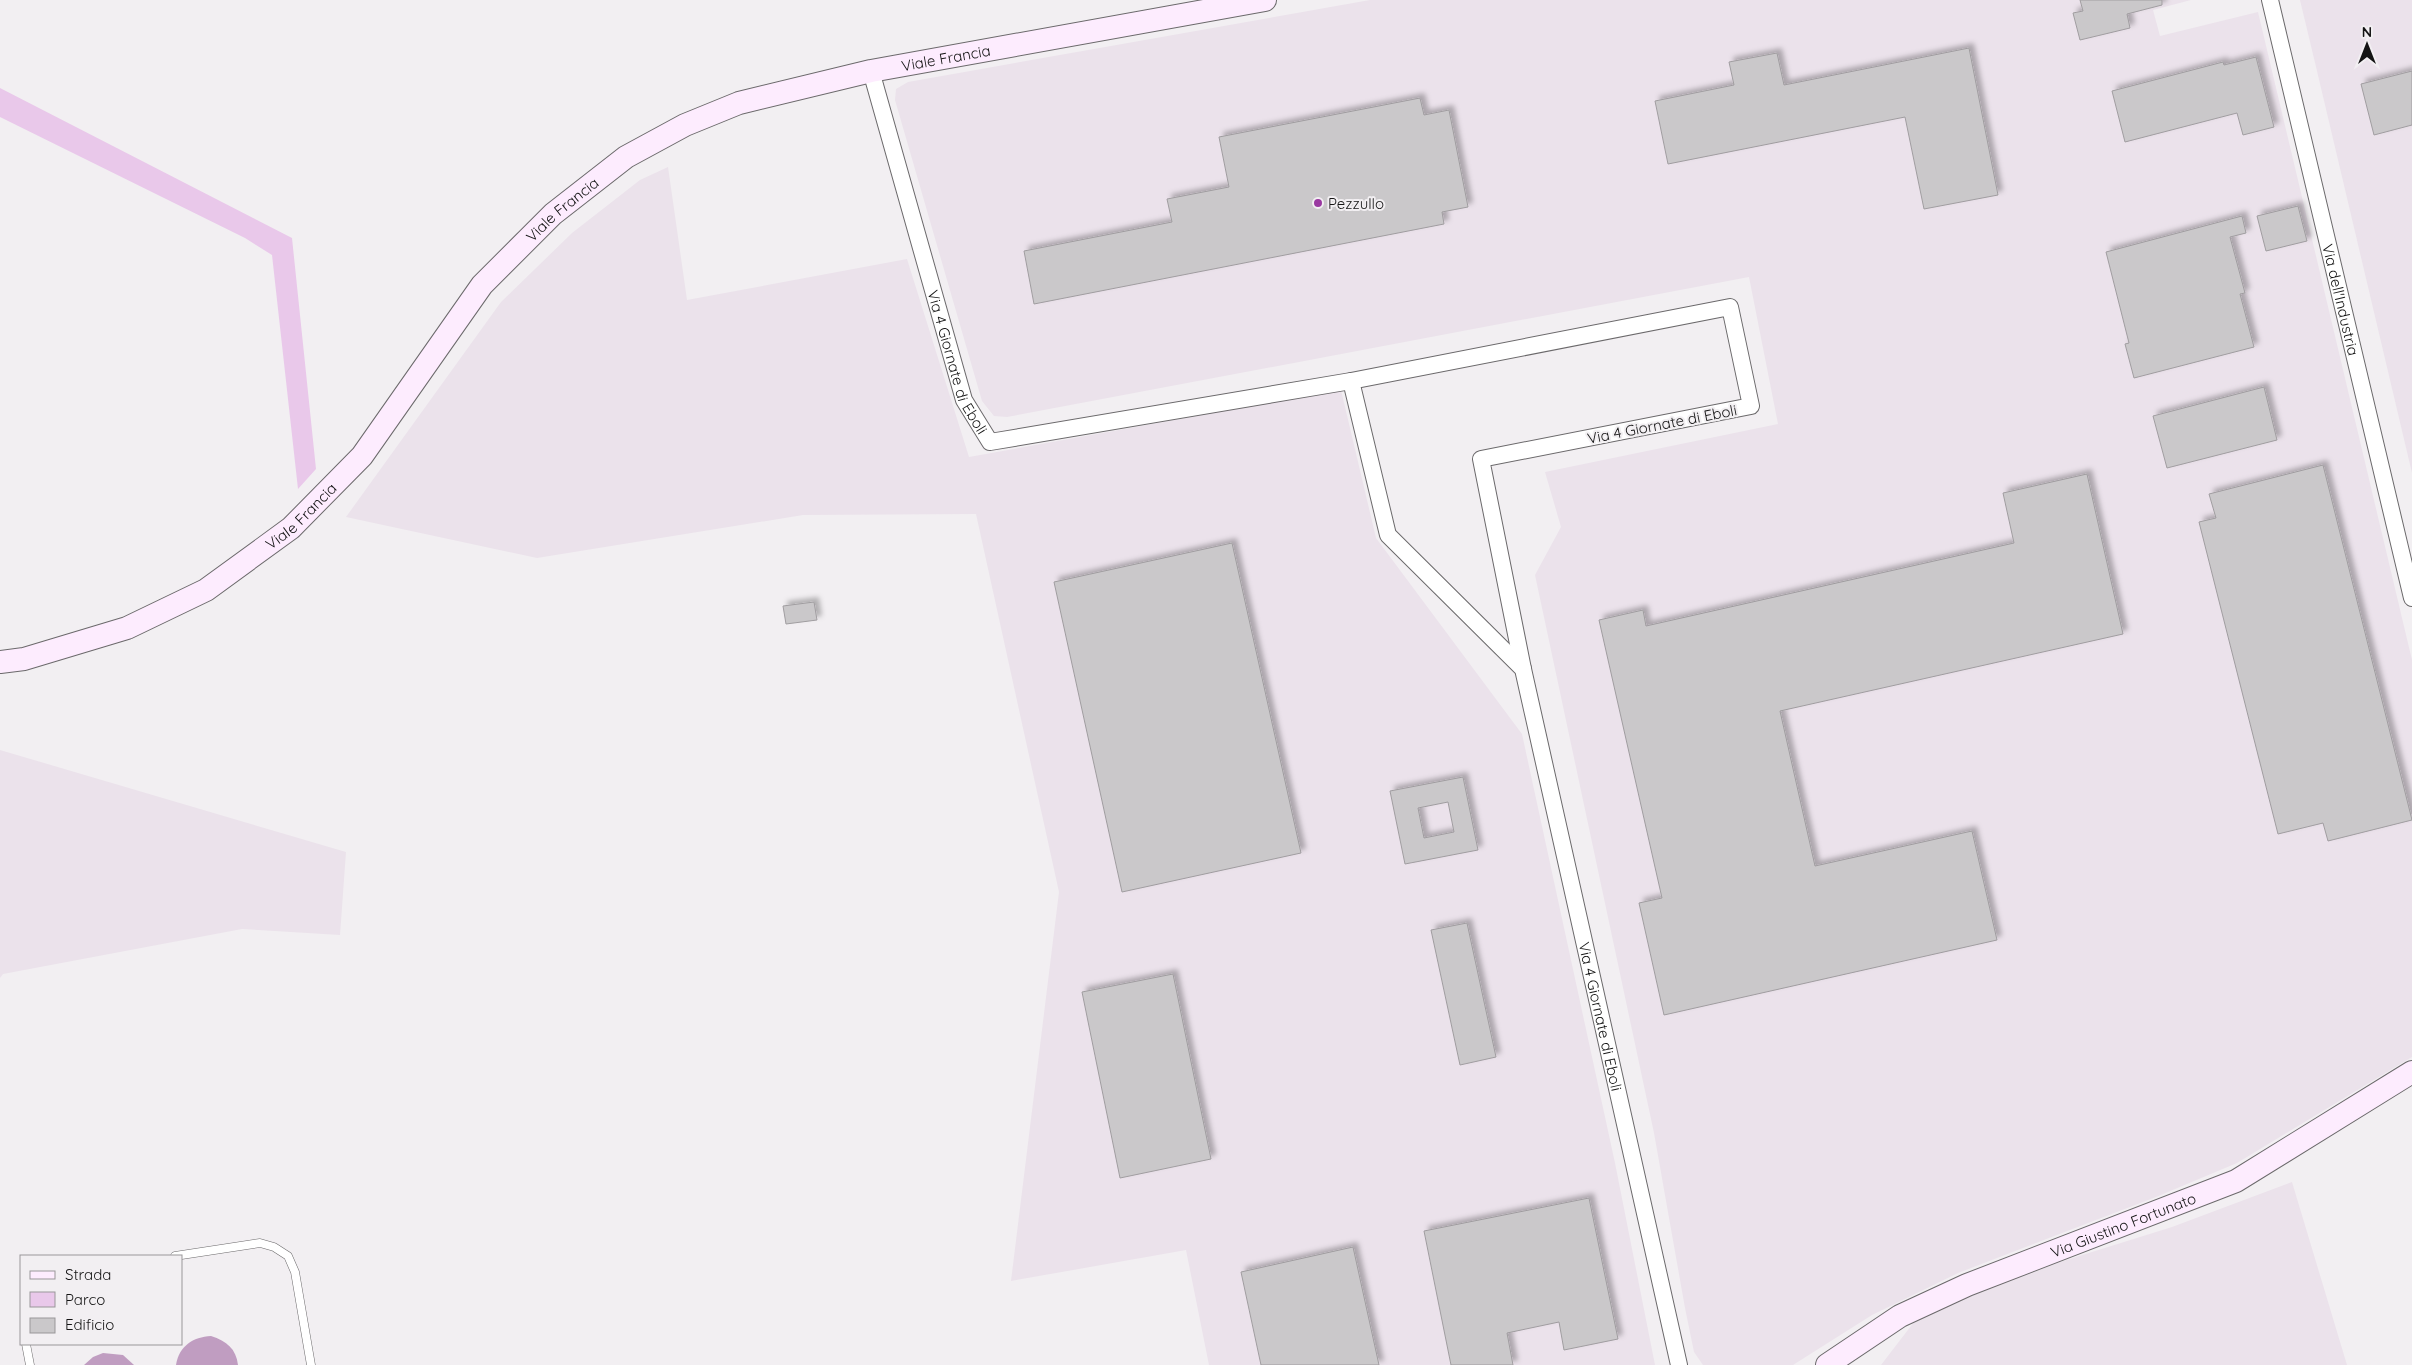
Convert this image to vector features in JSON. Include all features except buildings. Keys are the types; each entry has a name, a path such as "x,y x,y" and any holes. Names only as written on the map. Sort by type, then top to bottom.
{"street":[{"name":"Viale Francia","path":"0,662 24,659 127,628 206,590 291,528 362,456 482,285 552,214 626,157 685,125 739,103 871,71 1265,0"},
{"name":"Via dell'Industria","path":"2270,0 2412,598"},
{"name":"Via 4 Giornate di Eboli","path":"871,71 964,400 990,442 1351,381 1730,307 1751,406 1481,459 1523,669 1679,1365"},
{"path":"1351,381 1388,535 1523,669"},
{"name":"Via Giustino Fortunato","path":"1827,1365 1848,1357 1900,1316 1967,1285 2236,1181 2412,1072"}],"lane":[{"path":"182,1255 260,1243 274,1247 288,1256 295,1272 311,1365"},
{"path":"26,1345 30,1365"}],"shaded area":[{"path":"1370,0 2191,0 2153,10 2160,36 2258,12 2412,660 2412,1057 2237,1163 2156,1197 1958,1273 1872,1315 1793,1365 1703,1365 1694,1352 1654,1133 1535,575 1561,527 1545,472 1778,424 1749,277 1007,417 994,416 982,401 895,100 896,89 908,82"},
{"path":"2300,0 2412,0 2412,473 2317,71"},
{"path":"668,167 687,300 907,259 969,457 1341,390 1376,538 1522,734 1615,1163 1655,1365 1209,1365 1186,1250 1011,1281 1059,892 976,514 803,515 537,558 346,517 501,302 572,233 640,180"},
{"path":"0,750 346,852 340,935 242,929 3,974 0,978"},
{"path":"2292,1182 2347,1365 1881,1365 1914,1322 1936,1309 2060,1262 2172,1227"},
{"path":"211,1336 222,1340 230,1346 235,1354 238,1365 176,1365 180,1353 188,1344 198,1338"},
{"path":"103,1353 123,1355 134,1365 84,1365 93,1357"}],"green space":[{"path":"0,88 292,238 316,469 298,489 272,255 245,238 0,117"}],"place":[{"name":"Pezzullo","path":"1318,203"}]}
